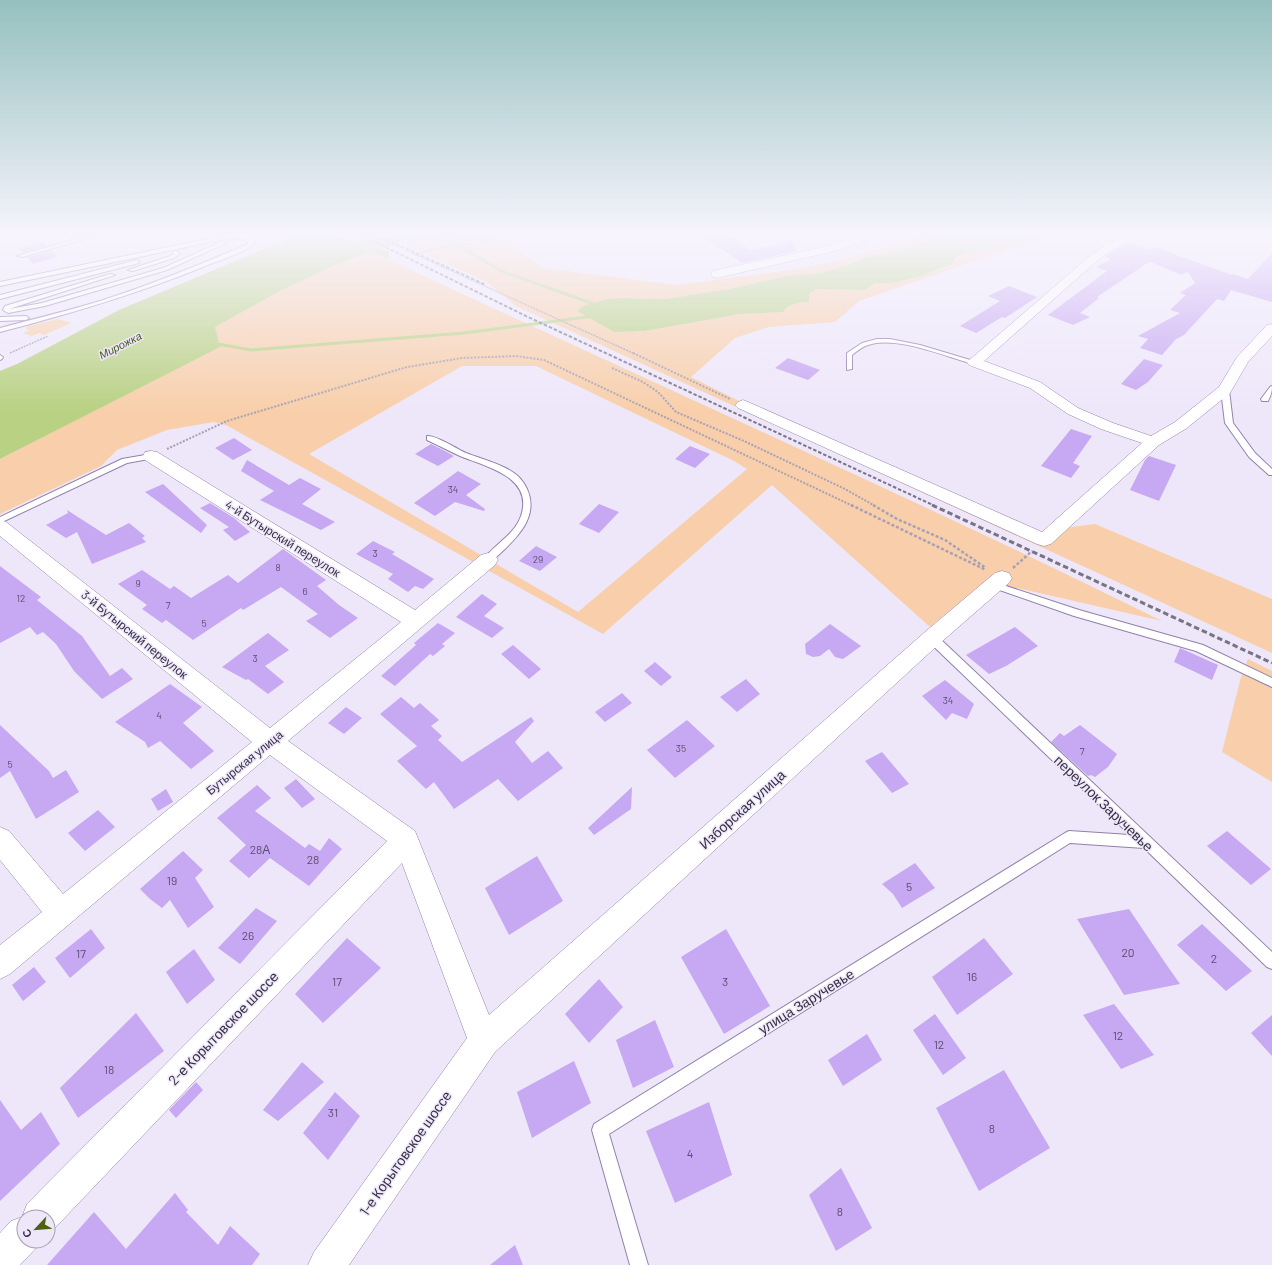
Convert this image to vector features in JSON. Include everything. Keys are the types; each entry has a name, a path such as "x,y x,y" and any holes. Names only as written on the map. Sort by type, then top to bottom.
{"street":[{"path":"1052,294 974,362 1035,385 1073,411 1107,426 1153,442"},
{"path":"743,405 1044,540 1153,442 1181,425 1225,390 1242,360 1272,328"},
{"name":"4-й Бутырский переулок","path":"151,456 416,621"},
{"name":"3-й Бутырский переулок","path":"0,526 269,741 406,840"},
{"name":"Бутырская улица","path":"0,964 60,912 416,621 488,560"},
{"name":"Изборская улица","path":"484,1041 934,640 998,581"},
{"path":"0,840 60,912"},
{"path":"406,840 484,1041"},
{"name":"2-е Корытовское шоссе","path":"48,1209 406,840"},
{"name":"1-е Корытовское шоссе","path":"327,1265 484,1041"},
{"path":"0,1259 16,1242"}],"lane":[{"path":"0,298 11,294"},
{"path":"48,294 6,307 6,310 28,308 81,294"},
{"path":"0,319 22,318 81,304 112,294"},
{"path":"0,330 101,303 128,294"},
{"path":"849,369 849,354 868,343 884,340 906,344 974,362"},
{"path":"1265,399 1272,388"},
{"path":"1225,390 1229,423 1252,455 1272,473"},
{"path":"430,438 457,452 509,473 521,484 527,498 525,516 515,534 488,560"},
{"path":"0,520 125,461 151,456"},
{"path":"998,581 1077,612 1199,648 1272,683"},
{"name":"переулок Заручевье","path":"934,640 1144,842 1272,962"},
{"name":"улица Заручевье","path":"640,1265 600,1130 1069,837 1144,842"}],"path":[{"path":"500,294 611,343 743,405"},
{"path":"0,357 48,336"},
{"path":"151,456 227,421 407,366 470,358 516,356 544,360 628,401 705,434 998,581"},
{"path":"612,368 643,382 658,392 676,412 812,473 916,528 945,540 998,581"},
{"path":"998,581 1044,540"}],"shaded area":[{"path":"275,294 463,294 966,526 1162,621 987,580 930,627 772,485 603,634 226,425 214,422 167,430 117,450 101,466 0,514 0,459 219,347 215,327","holes":["462,366 536,366 734,461 747,469 578,612 309,454"]},
{"path":"501,294 697,294 665,299 608,299 577,311 614,332 645,331 740,314 783,312 788,306 809,302 809,294 879,294 859,301 835,322 769,327 735,338 691,377 745,404 1034,532 1095,524 1272,599 1272,653 516,306"},
{"path":"58,319 71,323 44,335 39,333 32,336 23,333 30,330 26,329 28,326"},
{"path":"1248,659 1272,671 1272,782 1222,752 1241,677"}],"water":[{"name":"Мирожка","path":"157,294 275,294 215,327 220,347 0,459 0,371 17,364 119,310"},
{"path":"697,294 809,294 809,302 788,306 783,312 740,314 645,331 614,332 577,311 583,306 608,299 665,299"}],"building":[{"path":"992,294 1029,294 1037,297 1005,318 1002,317 976,333 960,326 1000,301 988,296"},
{"path":"1076,294 1101,294 1097,297 1099,298 1080,313 1090,317 1073,325 1048,315"},
{"path":"1183,294 1228,294 1224,301 1217,299 1184,335 1176,339 1162,355 1140,348 1148,339 1138,336 1180,313 1170,310 1186,295"},
{"path":"1245,294 1272,294 1272,302"},
{"path":"788,358 820,370 808,380 775,368"},
{"path":"1144,359 1163,365 1148,382 1136,390 1121,384"},
{"path":"1071,429 1092,436 1073,463 1080,466 1071,478 1041,466"},
{"path":"234,438 252,450 233,460 215,448"},
{"path":"431,444 454,456 438,466 415,454"},
{"path":"690,446 710,454 695,468 675,459"},
{"path":"1149,456 1176,465 1159,501 1130,490 1145,460"},
{"path":"247,460 289,485 300,478 321,489 302,504 335,522 321,530 260,500 274,491 241,471"},
{"path":"458,471 481,484 466,495 485,509 484,511 455,502 435,516 414,503"},
{"path":"163,484 207,525 201,533 145,492"},
{"path":"210,503 234,518 250,532 235,541 223,530 229,527 200,508"},
{"path":"599,504 619,512 599,533 579,524"},
{"path":"67,510 106,535 129,523 145,536 142,538 146,542 92,564 77,532 66,538 46,525 68,513"},
{"path":"373,541 395,552 392,554 434,579 423,589 415,586 408,592 388,579 393,574 356,554"},
{"path":"536,546 557,557 540,571 519,561"},
{"path":"283,549 326,580 317,586 339,605 358,618 330,638 306,621 318,614 281,587 243,610 241,608 193,640 166,620 162,623 142,609 147,605 118,584 142,570 170,589 174,586 191,598 228,575 238,583"},
{"path":"0,566 41,597 37,600 82,636 110,676 122,668 133,679 102,699 74,671 56,644 43,632 37,635 30,627 0,643"},
{"path":"482,594 497,604 484,616 504,628 492,638 456,617"},
{"path":"438,623 455,633 442,644 445,646 433,656 430,654 395,686 381,676 416,645 414,643"},
{"path":"830,624 861,646 843,659 835,657 829,649 820,656 813,657 806,654 805,644"},
{"path":"1015,627 1038,646 1006,666 989,674 966,655"},
{"path":"268,633 289,650 265,666 284,682 268,694 248,679 246,680 222,667"},
{"path":"513,645 541,669 529,679 501,654"},
{"path":"1180,648 1218,665 1212,680 1174,662"},
{"path":"655,662 672,677 661,686 644,671"},
{"path":"746,679 760,694 737,712 720,697"},
{"path":"945,680 974,704 967,719 952,713 946,720 922,696"},
{"path":"170,684 202,707 183,723 214,751 191,769 160,741 148,748 145,742 115,722"},
{"path":"622,693 632,703 605,722 595,712"},
{"path":"401,697 414,708 420,703 439,720 431,726 442,736 438,740 462,762 531,717 534,721 515,742 532,763 548,751 563,768 518,801 498,779 454,809 434,782 426,789 397,761 417,746 380,714"},
{"path":"346,707 362,718 344,734 328,723"},
{"path":"687,720 715,746 675,778 647,750"},
{"path":"0,725 49,771 53,778 66,770 79,792 36,819 10,771 0,778"},
{"path":"1080,725 1117,754 1108,767 1095,777 1091,775 1088,776 1051,742 1060,733 1064,736"},
{"path":"882,752 909,784 892,793 865,761"},
{"path":"296,779 315,799 302,808 284,788"},
{"path":"257,785 271,798 255,811 305,848 309,844 320,851 329,838 342,849 309,886 270,858 249,878 229,861 246,845 217,818"},
{"path":"632,787 631,809 594,835 588,828"},
{"path":"166,789 173,802 158,811 151,799"},
{"path":"98,810 115,827 85,851 68,833"},
{"path":"1227,831 1271,869 1251,885 1207,846"},
{"path":"183,851 203,870 195,878 214,907 188,928 170,900 162,908 140,889"},
{"path":"537,856 563,901 509,935 485,888"},
{"path":"915,863 935,888 902,908 893,894 882,884"},
{"path":"256,908 277,921 240,964 218,948"},
{"path":"1129,909 1180,984 1124,995 1077,919"},
{"path":"1202,924 1252,971 1226,991 1177,945"},
{"path":"91,929 105,948 70,978 55,958"},
{"path":"726,929 770,1006 724,1034 681,957"},
{"path":"347,938 381,968 323,1023 295,994"},
{"path":"984,938 1013,974 957,1015 932,977"},
{"path":"194,949 215,980 187,1004 166,972"},
{"path":"34,967 46,982 23,1001 12,985"},
{"path":"599,979 623,1007 589,1043 565,1014"},
{"path":"1114,1004 1154,1055 1121,1069 1083,1015"},
{"path":"136,1013 164,1051 78,1118 60,1088"},
{"path":"935,1014 966,1058 943,1075 913,1030"},
{"path":"1272,1015 1272,1056 1251,1033"},
{"path":"655,1020 674,1067 633,1088 616,1040"},
{"path":"867,1034 882,1060 843,1086 828,1060"},
{"path":"574,1061 591,1103 532,1138 517,1092"},
{"path":"302,1062 324,1082 278,1121 263,1110"},
{"path":"1004,1070 1050,1148 979,1191 936,1108"},
{"path":"196,1082 203,1090 176,1118 169,1110"},
{"path":"335,1092 360,1116 328,1160 303,1133"},
{"path":"0,1100 21,1130 41,1112 60,1144 0,1201"},
{"path":"709,1102 732,1175 675,1203 646,1131"},
{"path":"841,1168 872,1228 836,1251 809,1195"},
{"path":"175,1193 188,1210 186,1212 218,1245 230,1226 260,1254 252,1265 47,1265 94,1212 126,1249"},
{"path":"515,1245 523,1265 490,1265"}],"waterway":[{"path":"566,294 597,305"},
{"path":"212,343 251,350 464,333 595,316"}],"railway":[{"path":"481,294 935,506"},
{"path":"932,505 1272,663"}]}
